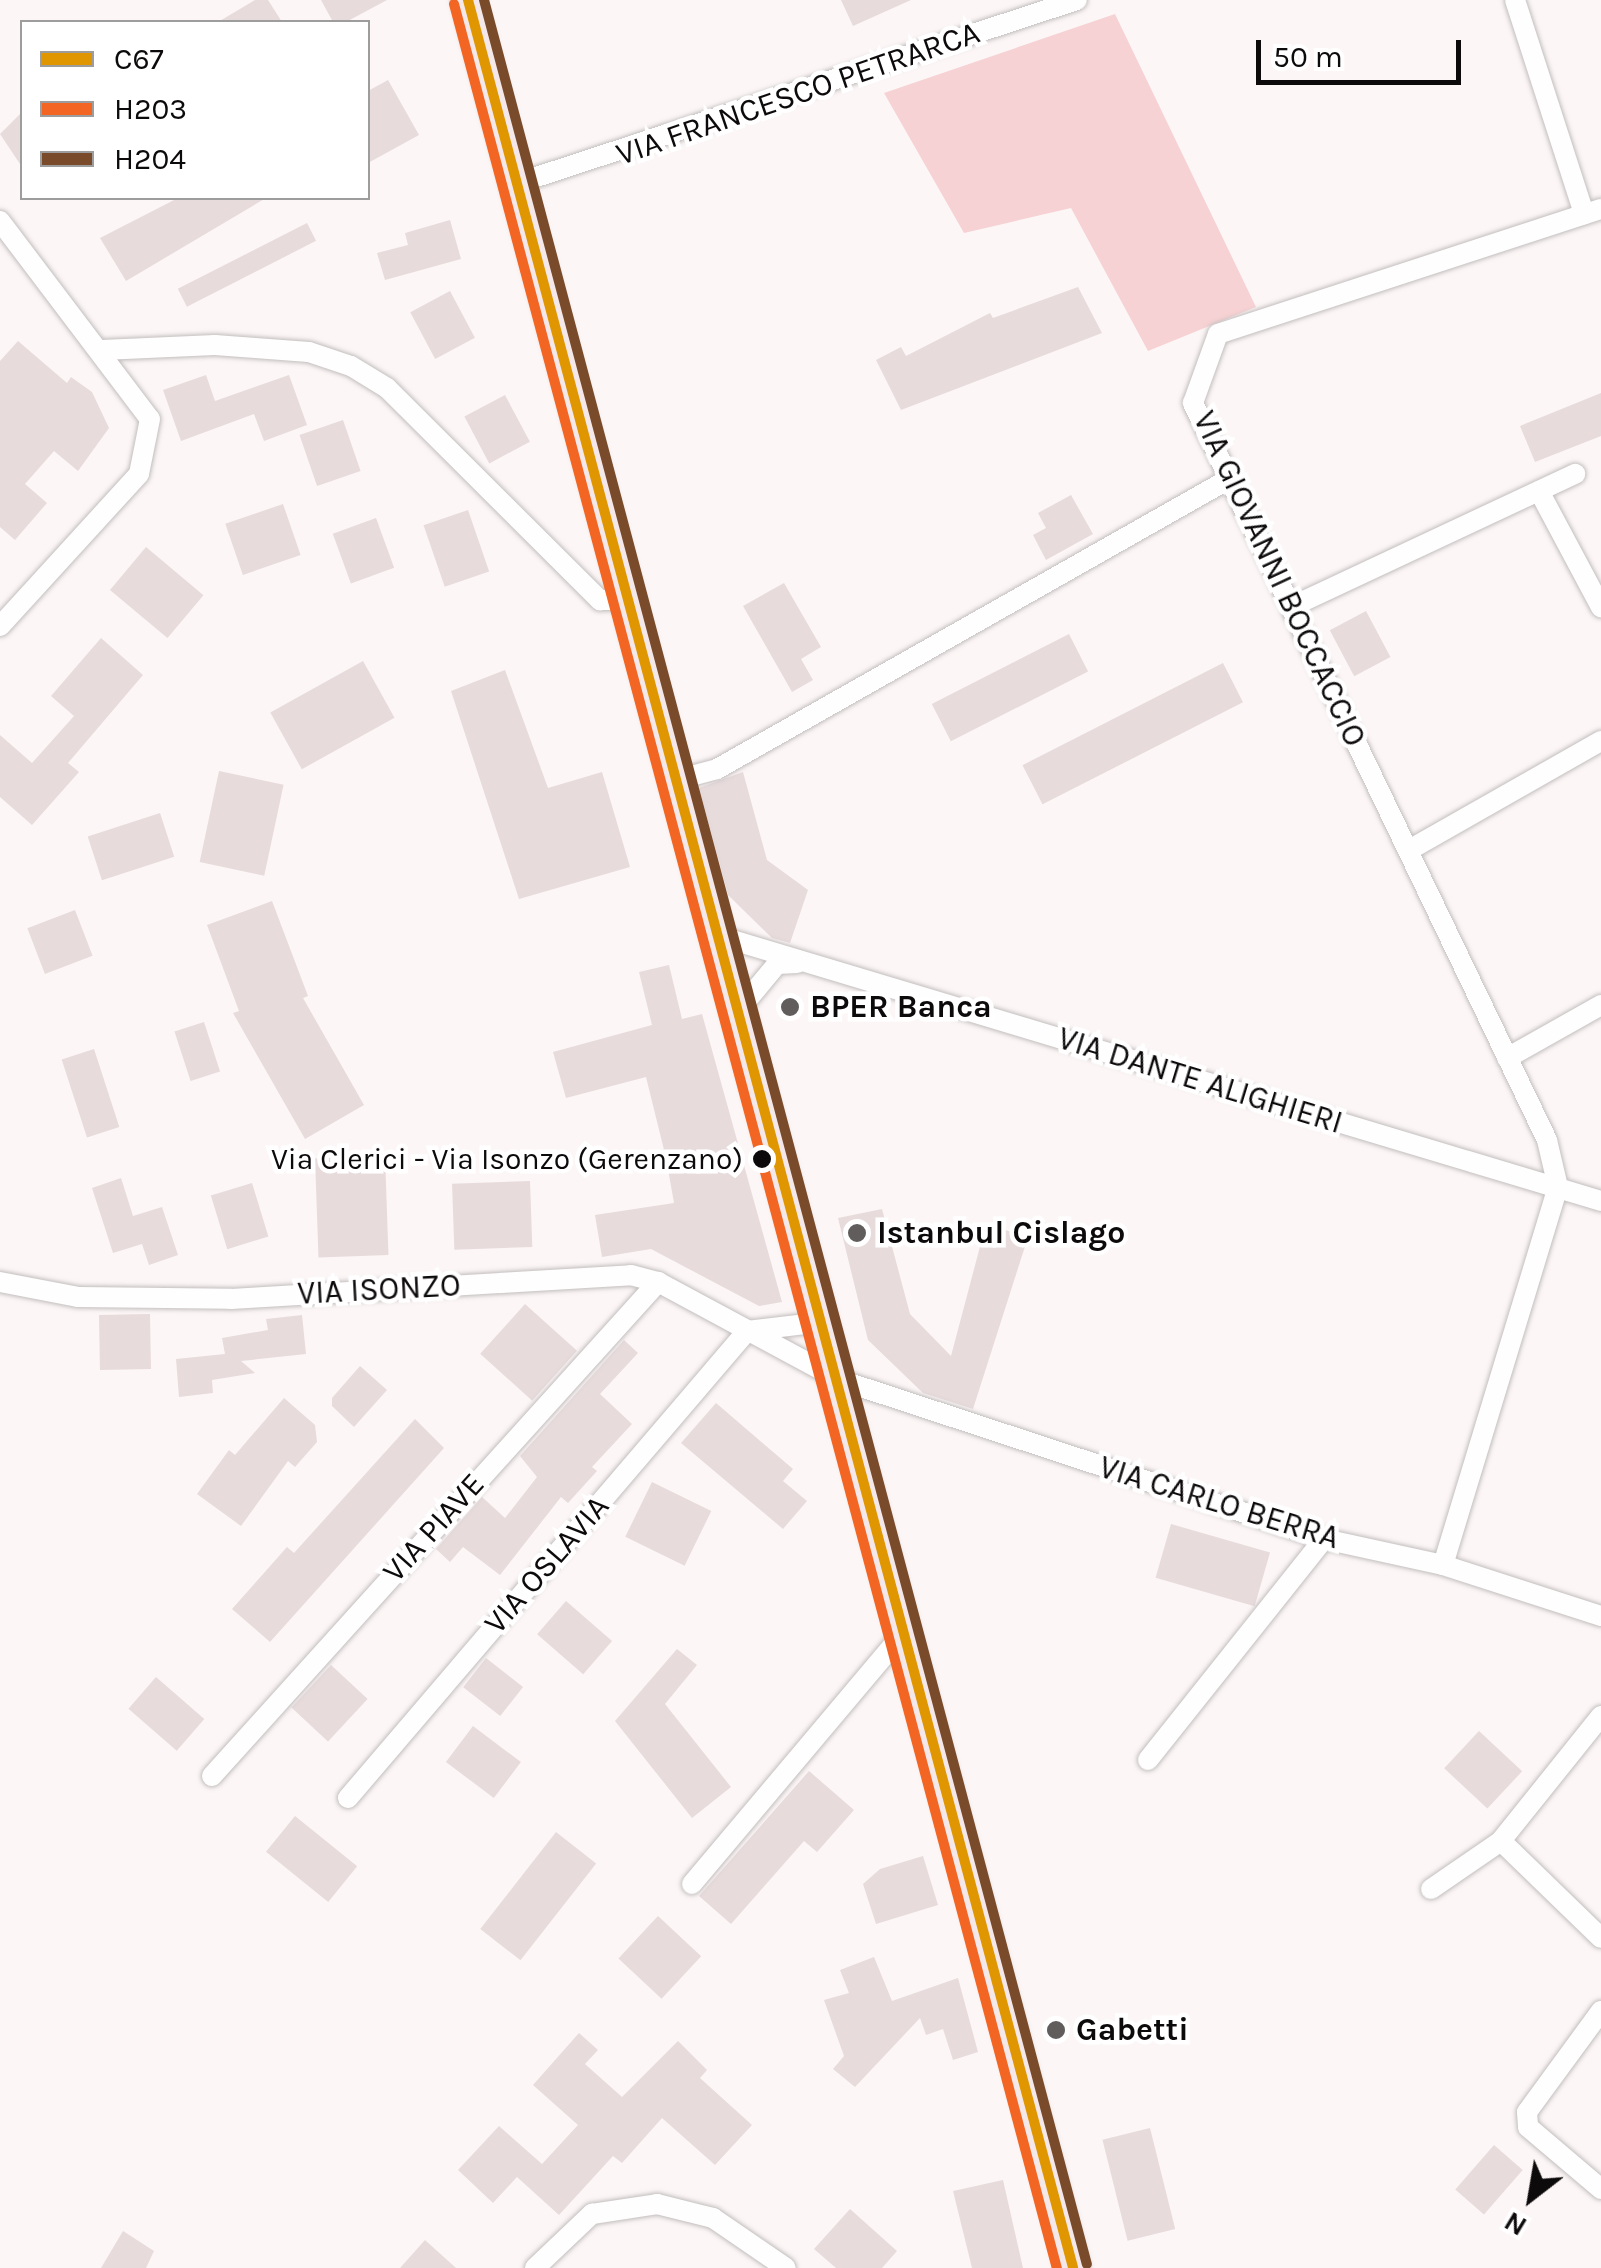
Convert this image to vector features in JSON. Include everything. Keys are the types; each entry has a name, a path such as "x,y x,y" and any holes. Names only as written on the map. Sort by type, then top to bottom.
{"main road":[{"path":"468,0 840,1380 1073,2268"}],"street":[{"name":"VIA FRANCESCO PETRARCA","path":"518,183 1078,0"},
{"path":"1515,0 1592,212"},
{"name":"VIA GIOVANNI BOCCACCIO","path":"1558,1188 1547,1140 1193,403 1218,334 1592,212"},
{"path":"0,221 102,350 150,419 139,474 0,626"},
{"path":"102,350 215,345 309,352 351,366 388,388 600,600 627,600"},
{"path":"1290,608 1575,474"},
{"path":"676,780 717,770 1229,479"},
{"path":"1539,491 1601,607"},
{"path":"1409,850 1601,741"},
{"name":"VIA DANTE ALIGHIERI","path":"719,936 1601,1201"},
{"path":"738,1011 777,964 799,962"},
{"path":"1507,1058 1601,1005"},
{"path":"1443,1565 1558,1188"},
{"name":"VIA ISONZO","path":"0,1282 78,1297 231,1299 631,1275 658,1282 840,1380"},
{"name":"VIA PIAVE","path":"212,1776 658,1282"},
{"path":"746,1332 823,1322"},
{"name":"VIA OSLAVIA","path":"348,1798 746,1332"},
{"name":"VIA CARLO BERRA","path":"840,1380 1324,1538 1443,1565 1601,1616"},
{"path":"1148,1760 1324,1538"},
{"path":"692,1884 904,1631"},
{"path":"1431,1889 1501,1840 1601,1716"},
{"path":"1501,1840 1601,1938"},
{"path":"1601,2012 1527,2112 1528,2126 1601,2189"},
{"path":"535,2268 592,2214 657,2204 713,2218 786,2268"}],"shaded area":[{"path":"1115,14 1256,307 1148,351 1071,208 964,233 884,93"}],"building":[{"path":"255,0 268,0 281,20 221,20"},
{"path":"321,0 387,0 350,20 332,20"},
{"path":"841,0 911,0 853,26"},
{"path":"388,80 419,135 370,162 370,90"},
{"path":"20,114 20,164 0,134"},
{"path":"174,200 263,200 126,281 100,238"},
{"path":"450,220 461,259 385,280 377,253 408,245 405,233"},
{"path":"307,223 316,241 187,307 178,289"},
{"path":"1078,287 1102,333 901,410 876,360 901,347 906,356 990,313 993,318"},
{"path":"450,291 475,338 435,359 410,312"},
{"path":"18,341 67,383 71,377 92,392 109,428 78,471 54,451 25,484 47,503 15,540 0,527 0,361"},
{"path":"206,375 215,401 289,375 307,425 264,441 254,414 181,441 163,390"},
{"path":"1601,393 1601,436 1535,462 1520,426"},
{"path":"505,395 530,442 489,463 464,417"},
{"path":"343,420 361,471 317,486 300,435"},
{"path":"1071,495 1093,534 1046,560 1033,535 1046,528 1038,513"},
{"path":"283,504 301,555 243,575 225,524"},
{"path":"468,510 489,571 445,587 424,525"},
{"path":"376,518 394,568 351,584 333,534"},
{"path":"146,547 203,595 167,638 110,590"},
{"path":"784,583 821,647 801,659 813,680 792,692 743,606"},
{"path":"1366,611 1390,657 1354,676 1330,630"},
{"path":"1069,634 1088,671 951,741 932,704"},
{"path":"101,638 143,675 68,763 79,772 32,825 0,797 0,735 32,763 74,716 51,696"},
{"path":"363,661 395,718 302,769 270,712"},
{"path":"1223,663 1243,702 1042,804 1023,765"},
{"path":"505,670 548,788 602,772 630,867 519,899 451,691"},
{"path":"219,771 284,785 264,876 200,862"},
{"path":"743,772 767,860 808,890 790,943 772,938 728,895 699,788"},
{"path":"160,813 174,857 102,880 88,836"},
{"path":"272,901 308,996 303,998 364,1105 305,1139 233,1013 239,1011 207,925"},
{"path":"75,910 93,956 45,974 27,928"},
{"path":"669,965 682,1019 702,1014 782,1302 759,1306 651,1249 602,1257 595,1215 674,1203 666,1158 646,1077 566,1098 553,1052 652,1025 639,972"},
{"path":"204,1022 220,1071 191,1081 175,1032"},
{"path":"94,1049 119,1127 87,1137 62,1060"},
{"path":"385,1156 388,1255 318,1257 315,1158"},
{"path":"121,1178 133,1216 162,1207 178,1255 149,1265 142,1244 113,1253 92,1188"},
{"path":"530,1181 532,1247 454,1250 452,1184"},
{"path":"252,1183 268,1237 227,1249 211,1196"},
{"path":"882,1209 910,1314 951,1356 986,1224 1028,1237 973,1409 923,1393 868,1340 838,1218"},
{"path":"525,1304 577,1351 532,1401 480,1354"},
{"path":"150,1314 151,1369 100,1370 99,1315"},
{"path":"302,1315 306,1354 241,1361 255,1373 212,1380 213,1393 179,1397 176,1359 225,1354 222,1338 268,1330 266,1319"},
{"path":"624,1340 638,1353 600,1394 632,1424 592,1467 597,1471 568,1503 561,1497 500,1575 463,1547 450,1562 436,1549 482,1497 505,1518 537,1477 520,1456"},
{"path":"360,1366 387,1390 354,1427 332,1406 332,1398"},
{"path":"284,1398 315,1425 317,1442 295,1467 288,1461 241,1526 197,1494 229,1450 235,1455"},
{"path":"716,1403 793,1469 783,1481 807,1501 783,1529 681,1443"},
{"path":"415,1419 444,1448 270,1642 232,1609 287,1547 294,1553"},
{"path":"652,1482 711,1511 685,1566 625,1537"},
{"path":"1171,1524 1270,1552 1255,1606 1156,1578"},
{"path":"566,1601 612,1641 583,1674 537,1634"},
{"path":"677,1649 697,1665 665,1704 731,1787 692,1818 615,1721"},
{"path":"486,1658 523,1687 500,1716 463,1687"},
{"path":"331,1665 368,1699 328,1742 291,1707"},
{"path":"156,1677 204,1719 177,1751 128,1709"},
{"path":"473,1726 521,1762 494,1798 446,1762"},
{"path":"1479,1731 1522,1771 1487,1809 1444,1768"},
{"path":"809,1771 854,1810 817,1852 804,1841 731,1924 699,1896"},
{"path":"295,1816 357,1866 328,1902 266,1852"},
{"path":"556,1832 596,1863 520,1960 480,1929"},
{"path":"923,1856 938,1905 876,1924 863,1884 880,1869"},
{"path":"658,1916 701,1956 662,1999 618,1958"},
{"path":"874,1957 892,2001 958,1978 978,2052 953,2060 943,2029 926,2035 920,2018 855,2087 833,2069 844,2056 824,2000 849,1993 840,1970"},
{"path":"579,2033 598,2050 585,2064 622,2097 678,2041 707,2070 700,2078 752,2125 715,2165 662,2118 622,2163 613,2156 559,2215 517,2177 493,2203 458,2170 499,2126 542,2164 578,2125 533,2085"},
{"path":"1150,2128 1175,2229 1128,2241 1102,2140"},
{"path":"1494,2145 1523,2170 1484,2214 1455,2190"},
{"path":"1003,2180 1023,2268 972,2268 953,2191"},
{"path":"850,2209 897,2251 882,2268 836,2268 814,2249"},
{"path":"123,2231 154,2251 146,2268 101,2268"},
{"path":"425,2240 456,2268 400,2268"}],"transit line":[{"name":"C67","path":"468,0 1073,2268"},
{"name":"H204","path":"484,0 1087,2264"},
{"name":"H203","path":"454,4 1057,2268"}],"place":[{"name":"BPER Banca","path":"790,1007"},
{"name":"Via Clerici - Via Isonzo (Gerenzano)","path":"762,1159"},
{"name":"Istanbul Cislago","path":"857,1233"},
{"name":"Gabetti","path":"1056,2030"}]}
